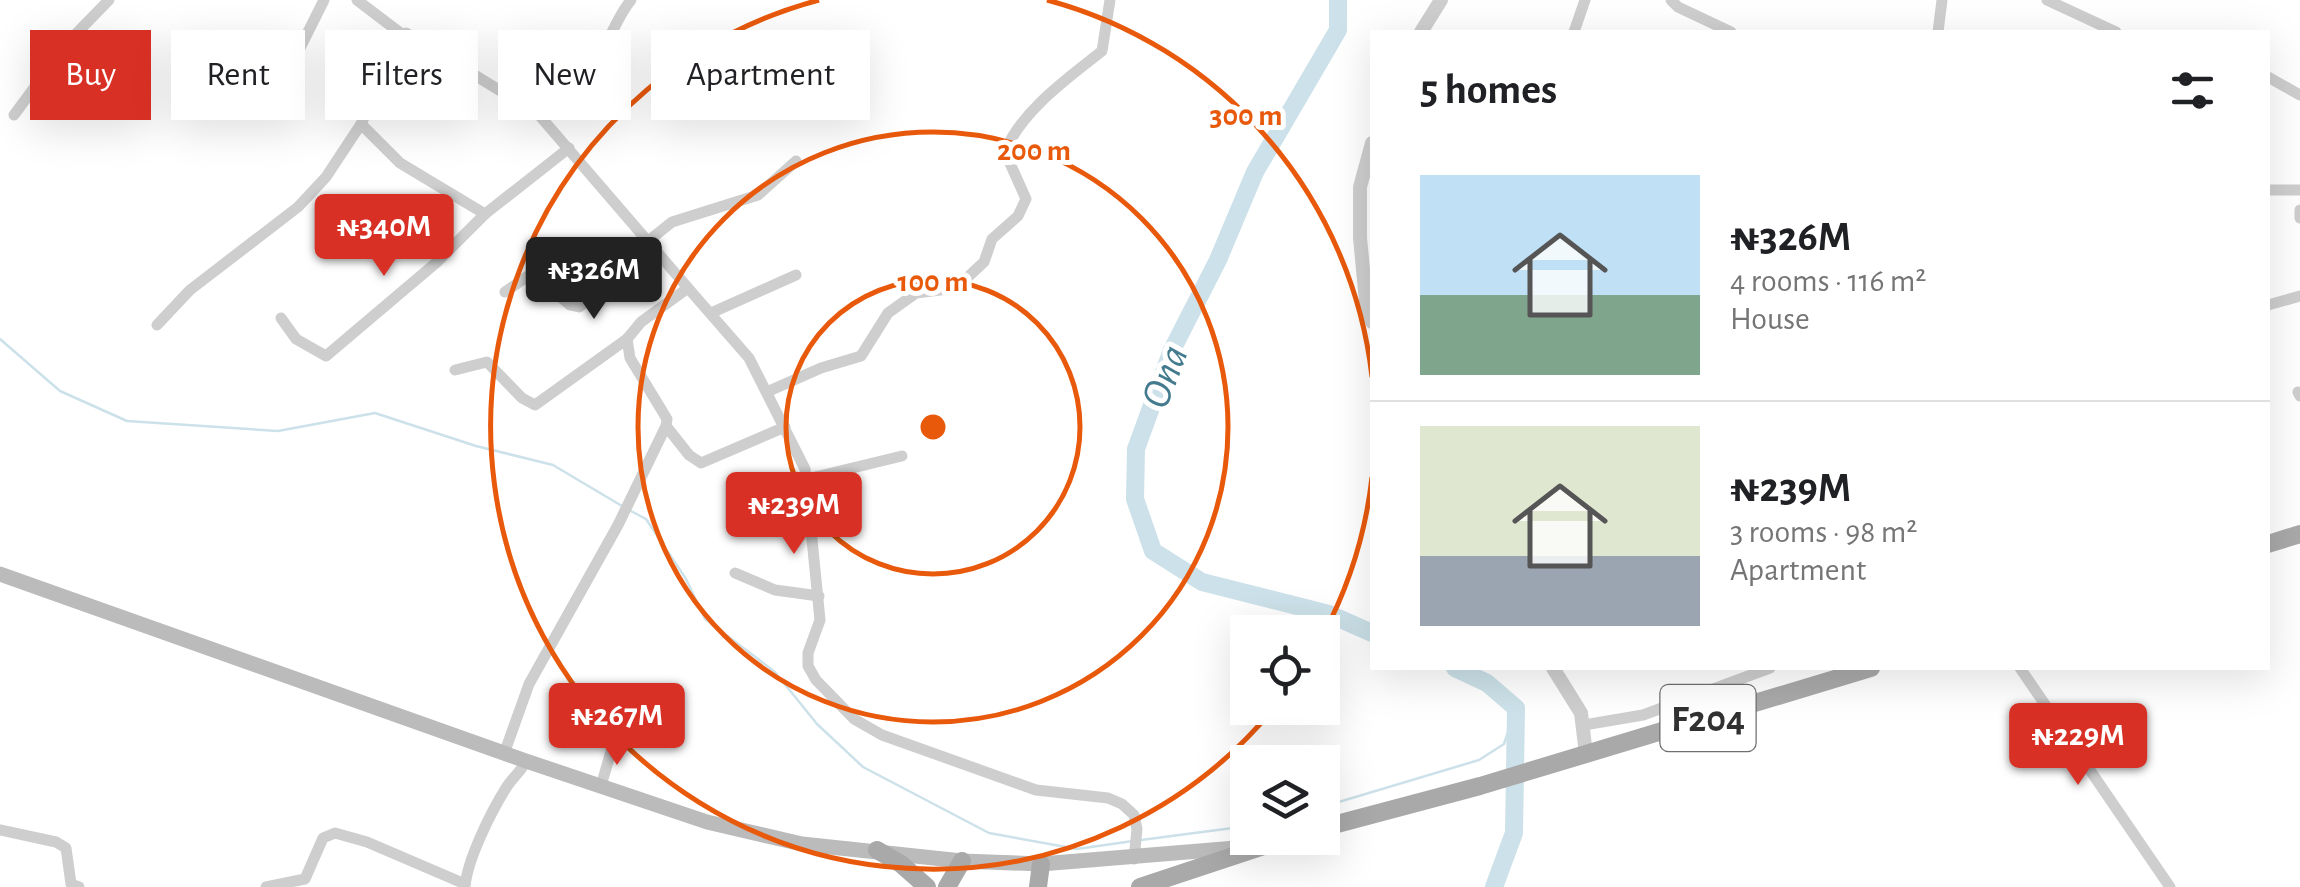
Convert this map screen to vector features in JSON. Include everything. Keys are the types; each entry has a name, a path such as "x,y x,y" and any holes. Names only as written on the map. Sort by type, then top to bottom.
{"main road":[{"path":"2270,543 2300,534"},
{"path":"0,574 504,754 707,822 802,844 962,861 1041,864 1136,852 1230,847"},
{"name":"F204","path":"1340,823 1480,786 1863,670"},
{"path":"877,850 928,887"},
{"path":"1140,887 1231,855"},
{"path":"946,887 962,861"},
{"path":"1038,887 1041,864"}],"street":[{"path":"14,115 68,42 109,0"},
{"path":"305,38 324,0"},
{"path":"611,30 631,0"},
{"path":"768,391 861,356 888,313 916,292 956,288 984,262 992,239 1018,216 1026,199 1005,152 1011,138 1063,83 1102,51 1110,0"},
{"path":"1422,30 1441,0"},
{"path":"1575,30 1585,0"},
{"path":"1938,30 1942,0"},
{"path":"2047,0 2112,30"},
{"path":"365,2 397,30"},
{"path":"1678,2 1727,30"},
{"path":"2270,78 2300,94"},
{"path":"157,325 190,290 298,207 326,177 363,120"},
{"path":"543,120 750,358 768,391 807,479 820,620 808,653 808,666 816,680 854,719 882,734 1036,790 1108,798 1129,809 1137,830 1136,852"},
{"path":"361,124 400,163 485,214"},
{"path":"281,318 296,339 326,356 436,262 485,214 569,148"},
{"path":"1370,150 1360,188 1360,238 1370,318"},
{"path":"504,292 532,273 578,308 651,246 672,222 758,195 796,161"},
{"path":"2270,190 2300,190"},
{"path":"2300,210 2300,218"},
{"path":"712,313 796,275"},
{"path":"455,370 487,362 534,405 688,288"},
{"path":"2270,305 2300,296"},
{"path":"504,754 536,669 618,526 666,426 667,418 630,358 627,338"},
{"path":"666,426 701,463 785,427"},
{"path":"807,479 902,456"},
{"path":"734,574 775,590 819,596"},
{"path":"1554,670 1581,713 1586,754"},
{"path":"1584,725 1643,715 1765,670"},
{"path":"2021,670 2170,887"},
{"path":"601,786 616,734 638,702"},
{"path":"266,887 305,879 323,838 335,833 366,842 465,885 468,867 490,820 507,786 526,761"},
{"path":"0,830 56,842 66,848 71,884 79,887"}],"waterway":[{"name":"Ona","path":"1338,0 1338,30 1255,172 1218,260 1172,350 1136,449 1135,499 1153,551 1202,582 1329,614 1370,632"},
{"path":"0,339 60,391 127,421 278,431 375,413 476,446 553,465 622,506"},
{"path":"629,510 646,519 686,579 705,619 775,672 817,724 863,767 989,833 1077,849 1133,841"},
{"name":"Ona","path":"1459,670 1487,683 1516,708 1514,833 1494,887"},
{"path":"1340,802 1479,760 1504,744 1516,708"},
{"path":"1141,840 1230,828"}]}
